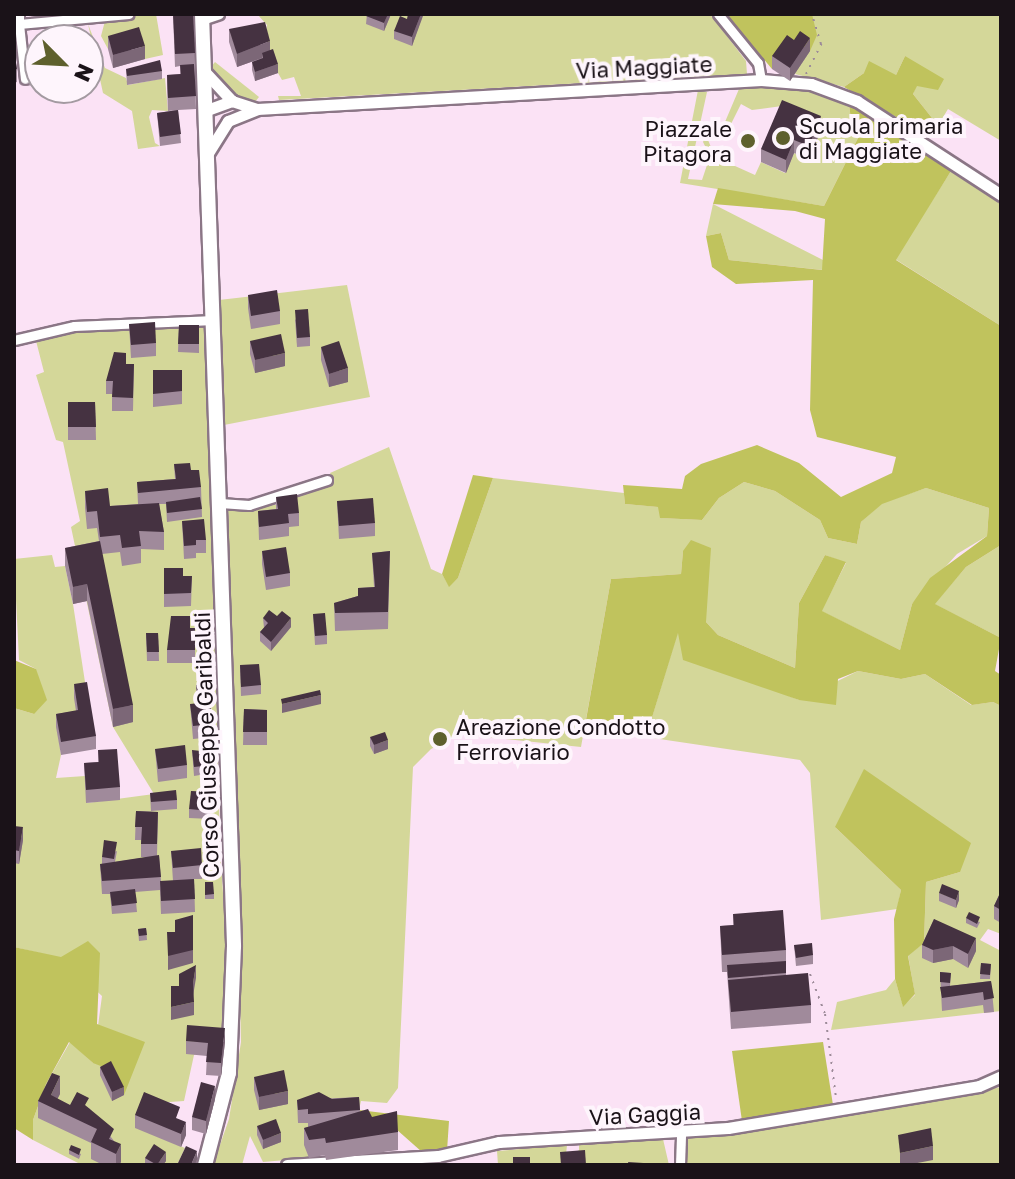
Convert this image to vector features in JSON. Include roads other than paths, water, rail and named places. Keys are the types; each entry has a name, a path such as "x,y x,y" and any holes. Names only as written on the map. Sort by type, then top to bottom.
{"main road":[{"name":"Corso Giuseppe Garibaldi","path":"202,17 234,1007 229,1073 205,1165"}],"street":[{"path":"24,69 19,19 129,14"},
{"name":"Corso Giuseppe Garibaldi","path":"202,17 219,14"},
{"path":"718,14 758,63 761,80"},
{"name":"Via Maggiate","path":"205,72 232,101 257,109"},
{"name":"Via Maggiate","path":"231,118 257,109 761,80 797,83 857,101 1001,195"},
{"path":"207,110 232,101"},
{"path":"207,110 231,118 208,153"},
{"path":"14,340 74,326 214,320"},
{"path":"220,503 249,505 327,480"},
{"name":"Via Gaggia","path":"287,1165 438,1156 499,1142 681,1132 979,1086 1001,1076"},
{"path":"680,1165 681,1132"}],"place":[{"name":"Scuola primaria di Maggiate","path":"783,138"},
{"name":"Piazzale Pitagora","path":"748,141"},
{"name":"Areazione Condotto Ferroviario","path":"440,739"}]}
